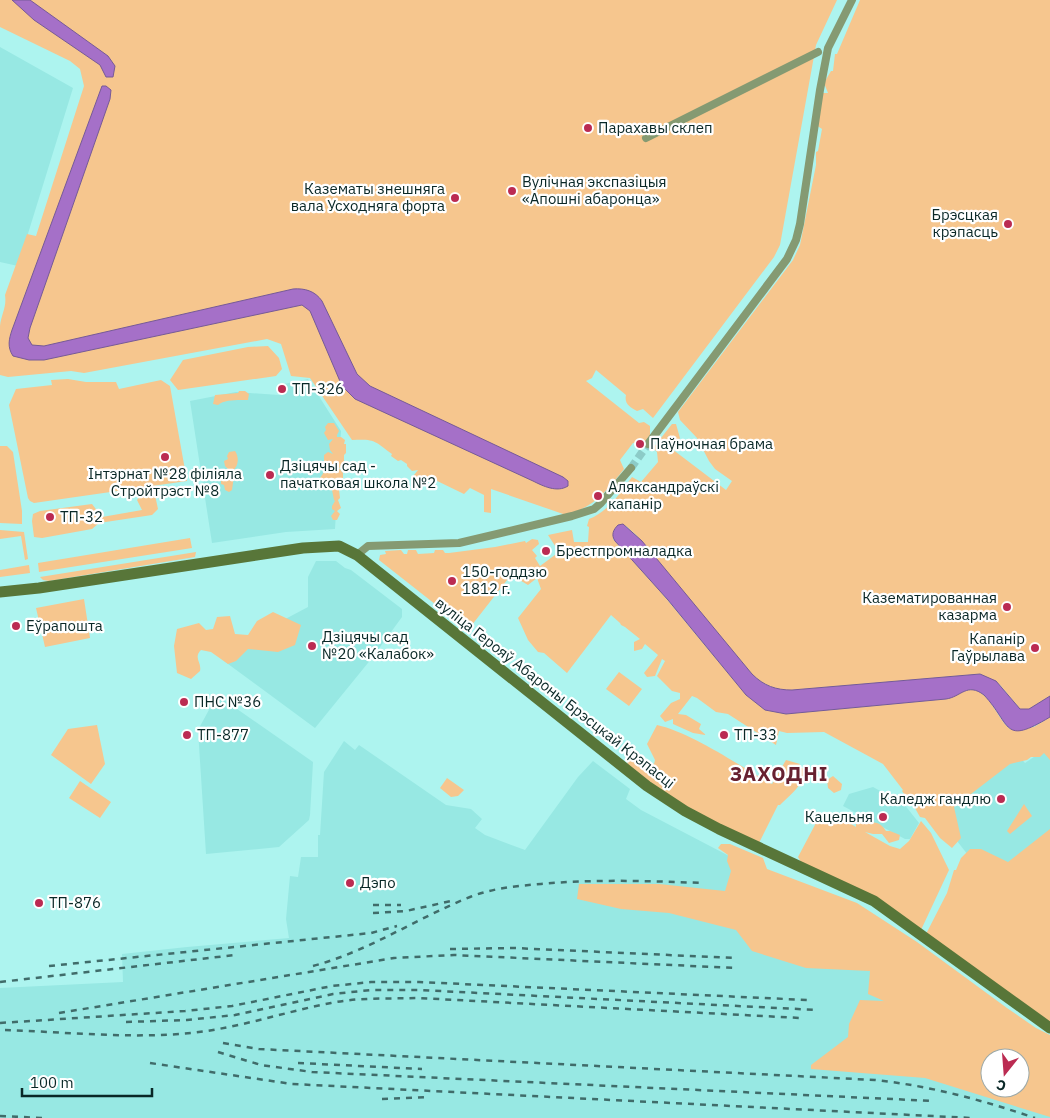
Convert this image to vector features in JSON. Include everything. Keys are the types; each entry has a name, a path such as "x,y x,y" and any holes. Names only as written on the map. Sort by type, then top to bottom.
{"main road":[{"name":"вуліца Герояў Абароны Брэсцкай Крэпасці","path":"0,592 39,588 290,549 339,546 356,555 647,786 685,811 720,829 874,901 1050,1028"},
{"name":"вуліца Герояў Абароны Брэсцкай Крэпасці","path":"0,597 39,588"}],"street":[{"path":"648,444 787,259 796,240 828,48 852,0"},
{"path":"646,138 818,52"},
{"path":"356,555 368,546 459,542 572,516 594,509 631,468"}],"shaded area":[{"path":"0,0 837,0 816,45 780,245 774,257 653,418 643,409 637,411 630,407 626,401 626,395 596,370 592,378 586,381 639,423 644,422 650,426 650,435 645,442 633,443 620,460 624,469 599,497 584,508 566,515 491,489 491,513 484,512 484,495 470,488 464,494 433,479 425,484 419,479 416,482 412,482 418,470 412,471 407,464 401,460 398,461 382,446 374,442 352,440 310,378 291,376 281,344 267,339 84,373 71,371 8,377 0,375 0,326 5,295 27,234 36,236 84,86 80,69 70,61 0,27"},
{"path":"12,0 30,0 108,56 115,66 113,77 106,77 100,65 34,20"},
{"path":"860,0 1050,0 1050,696 1029,709 1020,709 1000,685 980,674 792,690 771,686 761,682 752,674 636,535 626,526 613,539 660,591 746,695 765,710 786,714 946,699 968,690 975,690 987,698 1010,729 1034,727 1050,717 1050,760 1044,753 1040,757 1031,757 1027,760 1010,764 954,807 961,838 952,848 940,838 925,818 920,817 911,801 909,801 883,764 824,732 787,733 779,731 776,745 728,714 716,712 692,696 678,714 686,715 701,724 699,729 706,735 693,733 673,724 673,719 665,722 660,716 671,703 680,699 680,693 672,691 657,676 665,661 662,659 655,676 647,677 644,673 658,655 645,644 642,649 634,651 634,642 640,639 611,615 567,673 544,653 538,652 528,640 518,618 541,589 537,578 528,585 511,575 468,630 379,560 380,555 386,554 385,551 401,550 404,554 407,554 408,550 416,550 418,554 434,553 435,550 443,550 445,553 449,553 525,541 526,543 532,539 538,540 539,544 532,550 537,556 535,558 540,566 559,552 548,535 572,530 574,542 588,542 589,527 587,526 589,519 608,507 632,477 641,482 658,462 657,452 653,448 672,424 676,424 680,438 672,449 726,490 732,481 715,469 697,438 680,420 678,412 793,260 800,245 816,165 816,152 818,151 822,129 816,125 822,93 828,93 824,83 831,71 833,71 835,54 837,54"},
{"path":"0,47 73,88 18,266 0,262"},
{"path":"102,86 106,86 111,90 110,99 30,328 28,338 32,345 44,346 293,289 306,290 316,295 322,301 357,374 370,386 563,477 568,481 568,486 555,489 541,485 355,399 342,386 310,311 302,305 44,360 29,360 13,356 9,343 12,330"},
{"path":"268,346 279,358 282,369 276,376 178,390 170,380 183,360 248,347"},
{"path":"68,379 86,382 116,382 119,389 161,380 170,386 187,481 34,503 30,501 9,405 16,389 52,385 51,380"},
{"name":"Дзіцячы сад - пачатковая школа №2","path":"308,379 341,431 335,529 286,532 212,543 190,401 236,392 279,395 287,393 284,384"},
{"path":"239,391 245,391 249,394 248,400 228,401 218,405 213,404 215,395 238,393"},
{"path":"328,423 334,423 339,431 337,437 345,440 344,444 346,444 344,467 339,468 343,473 343,482 337,486 340,498 338,500 341,508 337,511 340,514 337,520 333,520 331,516 335,511 332,509 335,501 332,490 336,488 333,484 324,482 320,478 324,472 331,470 326,468 324,462 324,455 328,452 333,454 329,444 333,439 328,440 324,433"},
{"path":"0,446 7,446 13,452 22,511 22,524 0,523"},
{"path":"235,451 238,463 231,472 234,476 232,490 229,492 221,484 221,480 223,474 228,469 224,461 228,459 229,452"},
{"path":"155,495 158,509 152,515 99,523 92,529 42,538 34,537 33,514 40,511 92,504 102,517 142,510 137,500 140,496"},
{"path":"623,524 642,541 752,674 766,684 775,688 792,690 980,674 996,681 1020,709 1029,709 1050,696 1050,717 1035,726 1015,731 1005,723 984,695 973,690 964,691 946,699 786,714 765,710 746,695 668,600 615,541 613,537 614,531 618,525"},
{"path":"0,530 24,532 28,559 25,560 21,536 0,539"},
{"path":"190,538 192,548 39,572 38,563"},
{"path":"196,552 195,557 49,581 43,580 40,577"},
{"name":"Дзіцячы сад №20 «Калабок»","path":"316,561 336,561 351,570 402,609 402,617 372,658 315,728 224,661 257,634 308,607 308,577"},
{"path":"29,565 30,573 0,577 0,570"},
{"path":"84,599 90,638 45,647 36,608"},
{"path":"273,612 301,625 295,645 278,652 248,649 236,661 228,664 211,652 201,650 198,655 200,671 191,679 177,673 174,646 177,629 199,623 206,630 213,629 217,617 230,616 235,634 248,635 257,621"},
{"path":"619,672 642,689 629,706 606,689"},
{"path":"217,695 313,762 309,820 279,847 206,854 198,730"},
{"path":"991,724 1025,763 1050,746 1050,872 975,864 950,832 913,735"},
{"path":"97,725 105,764 91,784 51,755 68,729"},
{"path":"657,725 701,742 772,784 786,760 800,764 798,767 805,769 800,785 778,805 759,843 707,818 662,792 628,766 627,761 636,757 654,764 655,760 647,744"},
{"path":"344,741 355,750 359,745 446,805 471,809 482,819 475,828 485,835 525,850 578,777 593,761 630,789 626,799 641,810 775,880 1050,1058 1050,1118 0,1118 0,988 123,982 122,954 289,938 286,919 290,876 298,877 301,857 318,857 318,835 320,835 324,772"},
{"path":"833,776 842,784 841,790 834,793 828,788 827,780"},
{"path":"447,778 464,790 458,796 451,797 440,788"},
{"path":"80,781 111,802 100,818 69,798"},
{"name":"Кацельня","path":"873,787 904,804 919,823 910,839 905,839 843,806 849,794"},
{"path":"1024,804 1032,816 1010,834 1007,831"},
{"path":"827,816 838,816 856,827 860,817 866,817 870,823 878,823 886,831 900,835 899,840 889,843 882,834 865,832 890,846 900,849 909,841 921,821 931,833 949,870 921,930 801,862 798,857 817,821"},
{"path":"1050,829 1050,1022 926,934 947,893 954,870 956,870 961,858 970,849 981,849 1008,862"},
{"path":"721,844 730,844 763,858 767,869 857,903 917,942 1036,1028 1050,1035 1050,1117 989,1098 1030,1098 1030,1048 980,1048 980,1095 925,1078 811,1069 811,1065 848,1037 849,1024 860,1000 884,1001 868,994 870,971 806,968 752,951 736,930 669,913 621,909 577,899 579,884 659,884 725,891 731,871 727,861 728,855 718,848"}],"tunnel":[{"path":"631,468 648,444"}],"railway":[{"path":"313,966 354,952 450,905 496,889 582,881 704,883"},
{"path":"373,913 406,911 451,901"},
{"path":"373,905 401,905"},
{"path":"49,966 371,933 397,926"},
{"path":"450,949 514,948 735,958"},
{"path":"0,982 235,955"},
{"path":"59,1013 394,958 454,955 736,968"},
{"path":"0,1023 185,1011 232,1006 332,986 371,982 419,982 807,1000"},
{"path":"126,1022 187,1020 235,1015 333,994 371,990 419,990 818,1010"},
{"path":"5,1030 168,1035 209,1031 331,1003 386,998 418,998 800,1018"},
{"path":"223,1043 259,1049 875,1080 956,1094 1035,1118"},
{"path":"218,1052 261,1065 312,1072 934,1101"},
{"path":"150,1063 292,1084 972,1118"},
{"path":"298,1063 422,1069"},
{"path":"382,1099 428,1097"},
{"path":"0,1116 43,1118"}],"place":[{"name":"Парахавы склеп","path":"588,128"},
{"name":"Вулічная экспазіцыя «Апошні абаронца»","path":"512,191"},
{"name":"Казематы знешняга вала Усходняга форта","path":"455,198"},
{"name":"Брэсцкая крэпасць","path":"1008,224"},
{"name":"ТП-326","path":"282,389"},
{"name":"Паўночная брама","path":"640,444"},
{"name":"Інтэрнат №28 фiлiяла Стройтрэст №8","path":"165,457"},
{"name":"Дзіцячы сад - пачатковая школа №2","path":"270,475"},
{"name":"Аляксандраўскі капанір","path":"598,496"},
{"name":"ТП-32","path":"50,517"},
{"name":"Брестпромналадка","path":"546,551"},
{"name":"150-годдзю 1812 г.","path":"452,581"},
{"name":"Казематированная казарма","path":"1007,607"},
{"name":"Еўрапошта","path":"16,626"},
{"name":"Дзіцячы сад №20 «Калабок»","path":"312,646"},
{"name":"Капанір Гаўрылава","path":"1035,648"},
{"name":"ПНС №36","path":"184,702"},
{"name":"ТП-877","path":"187,735"},
{"name":"ТП-33","path":"724,735"},
{"name":"Каледж гандлю","path":"1001,799"},
{"name":"Кацельня","path":"883,817"},
{"name":"Дэпо","path":"350,883"},
{"name":"ТП-876","path":"39,903"}],"district":[{"name":"ЗАХОДНІ","path":"779,774"}]}
